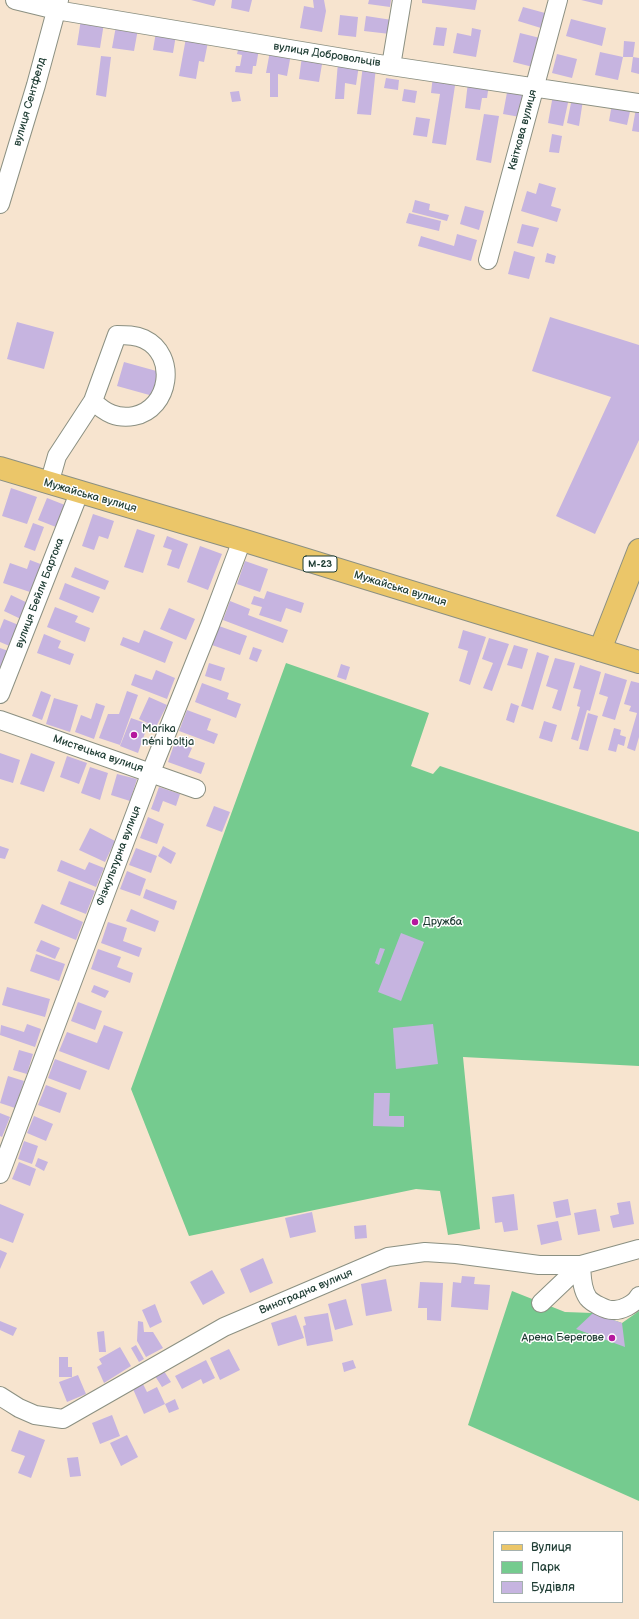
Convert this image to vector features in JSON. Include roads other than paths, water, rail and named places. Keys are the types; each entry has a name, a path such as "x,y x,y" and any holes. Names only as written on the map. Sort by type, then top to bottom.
{"main road":[{"name":"Мужайська вулиця","path":"0,468 79,493 242,540 639,662"},
{"path":"600,650 639,550"}],"street":[{"name":"вулиця Добровольців","path":"15,0 58,5 392,66 639,103"},
{"path":"392,66 402,0"},
{"name":"Квіткова вулиця","path":"488,260 558,0"},
{"name":"вулиця Сентфелд","path":"0,204 3,184 36,85 58,5"},
{"path":"49,484 58,456 93,401 117,335 131,335 144,339 156,348 163,360 166,373 165,387 160,399 151,408 140,415 127,417 114,416 102,411 93,401"},
{"name":"вулиця Бейли Бартока","path":"0,694 79,493"},
{"name":"Фізкультурна вулиця","path":"0,1174 151,772 242,540"},
{"name":"Мистецька вулиця","path":"0,720 196,789"},
{"name":"Виноградна вулиця","path":"0,1396 19,1408 35,1415 63,1419 224,1327 388,1257 425,1252 456,1254 540,1266 581,1265 638,1252"},
{"path":"581,1265 583,1289 588,1300 599,1306 612,1310 628,1306 638,1299 639,1296"},
{"path":"541,1303 581,1265"}],"place":[{"name":"Marika néni boltja","path":"134,735"},
{"name":"Дружба","path":"415,922"},
{"name":"Арена Берегове","path":"612,1338"}]}
